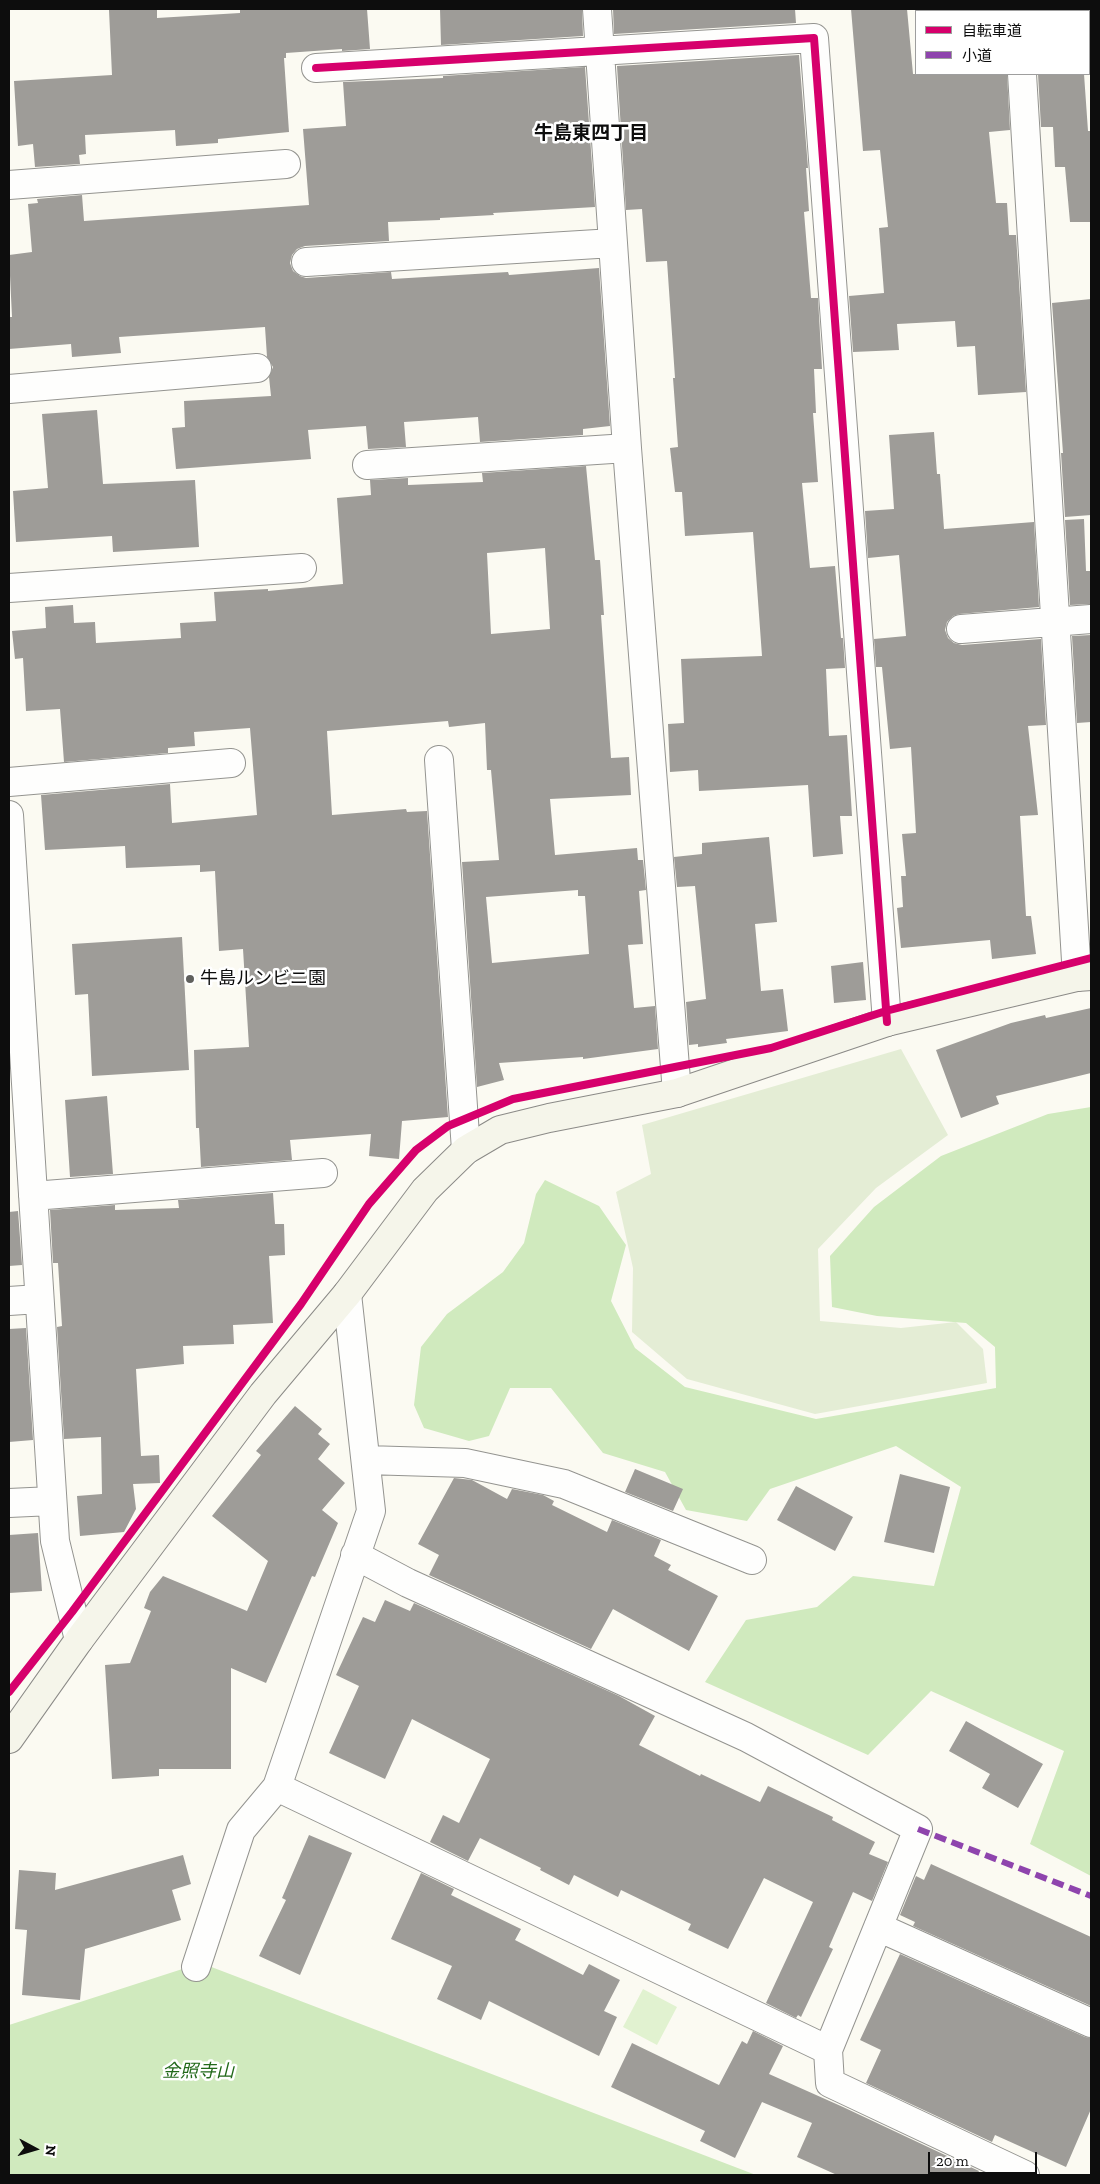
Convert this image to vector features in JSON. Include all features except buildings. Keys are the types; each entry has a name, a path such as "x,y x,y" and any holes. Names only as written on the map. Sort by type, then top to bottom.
{"street":[{"path":"598,9 627,448 677,1094"},
{"path":"1071,10 1087,9"},
{"path":"316,68 814,38 887,1022"},
{"path":"11,1732 263,1394 347,1294 425,1190 466,1150 500,1130 549,1118 677,1094 887,1022 1084,976 1055,621 1022,75"},
{"path":"9,185 286,164"},
{"path":"306,262 613,244"},
{"path":"9,389 258,368"},
{"path":"367,465 627,448"},
{"path":"9,588 302,568"},
{"path":"961,629 1091,619"},
{"path":"439,760 466,1150"},
{"path":"9,782 231,763"},
{"path":"9,815 18,1094 32,1196 55,1541 79,1640"},
{"path":"32,1196 323,1173"},
{"path":"196,1967 241,1830 277,1787 371,1511 347,1294"},
{"path":"9,1301 39,1299"},
{"path":"366,1460 465,1463 564,1484 752,1560"},
{"path":"9,1503 52,1501"},
{"path":"355,1555 408,1583 746,1737 918,1829 828,2050 830,2082 1025,2175"},
{"path":"277,1787 828,2050"},
{"path":"878,1926 1091,2023"}],"green space":[{"path":"901,1049 948,1135 876,1188 818,1249 820,1321 901,1328 956,1322 983,1349 987,1383 815,1414 687,1379 632,1332 633,1268 616,1192 651,1174 642,1125"},
{"path":"1091,1107 1091,1876 1030,1844 1064,1751 931,1691 868,1755 705,1682 746,1620 817,1607 853,1576 934,1586 961,1487 896,1446 770,1489 747,1521 686,1510 665,1472 603,1453 551,1388 510,1388 489,1436 469,1441 424,1428 414,1405 421,1347 447,1314 503,1272 524,1243 536,1194 545,1180 599,1206 626,1245 611,1301 635,1348 685,1387 816,1419 996,1388 995,1347 966,1323 877,1316 832,1307 830,1256 874,1207 941,1156 1048,1114"},
{"name":"金照寺山","path":"201,1963 756,2175 9,2175 9,2025"},
{"path":"643,1989 677,2007 657,2045 623,2027"}],"marked path":[{"path":"918,1829 1091,1896"}],"cycle path":[{"path":"316,68 814,38 887,1022"},
{"path":"9,1692 72,1612 301,1304 369,1204 416,1150 448,1126 513,1099 771,1048 886,1011 1091,958"}],"place":[{"name":"牛島ルンビニ園","path":"190,979"}],"district":[{"name":"牛島東四丁目","path":"591,134"}]}
